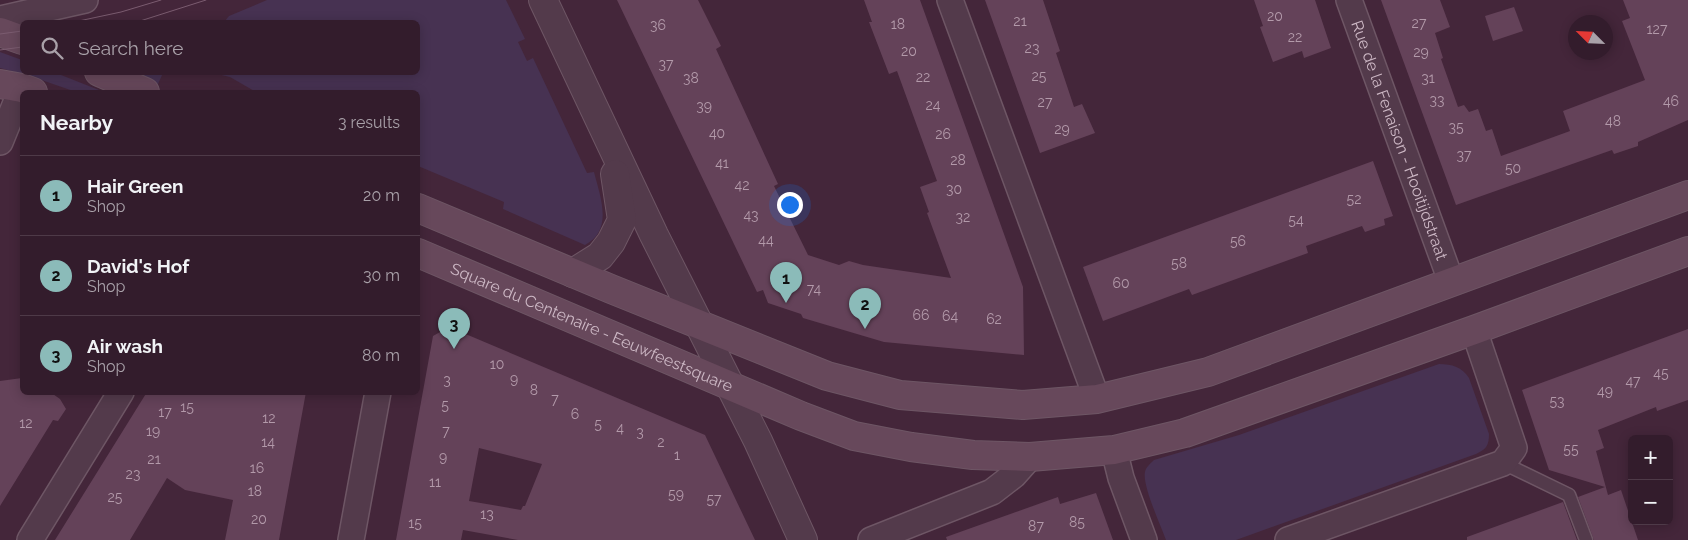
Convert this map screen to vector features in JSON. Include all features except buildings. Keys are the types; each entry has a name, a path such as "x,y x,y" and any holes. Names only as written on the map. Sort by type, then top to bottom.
{"main road":[{"path":"0,32 20,39"},
{"path":"106,75 140,90"},
{"path":"420,214 573,273 827,376 900,395 1023,405 1097,399 1208,372 1688,195"},
{"path":"729,386 854,436 911,447 973,455 1030,457 1114,450 1185,433 1688,251"},
{"name":"Square du Centenaire - Eeuwfeestsquare","path":"420,254 729,386"}],"street":[{"path":"0,19 85,0"},
{"name":"Square du Centenaire - Eeuwfeestsquare","path":"543,0 661,251 729,386"},
{"path":"950,0 1097,399"},
{"name":"Rue de la Fenaison - Hooitijdstraat","path":"1348,0 1451,281"},
{"path":"0,142 18,88"},
{"name":"Square du Centenaire - Eeuwfeestsquare","path":"573,273 600,256 611,242 622,220 611,145"},
{"path":"1288,540 1342,531 1503,463 1514,448 1474,330"},
{"path":"729,386 758,441 804,540"},
{"path":"30,540 120,395"},
{"path":"351,540 377,395"},
{"path":"1114,450 1121,478 1144,540"},
{"path":"871,540 992,492 1014,475 1030,457"}],"lane":[{"path":"1503,463 1569,494 1586,540"}],"shaded area":[{"path":"267,0 506,0 525,39 518,42 527,61 533,58 587,173 594,172 603,212 599,231 594,239 585,245 503,209 504,202 420,167 420,90 253,90 230,77 222,75 420,75 420,20 226,20 229,16"},
{"path":"0,52 20,59 20,73 0,68"},
{"path":"26,75 61,75 99,90 70,90"},
{"path":"135,75 162,75 158,84"},
{"path":"1439,364 1456,367 1469,378 1489,434 1488,444 1476,454 1236,540 1166,540 1146,486 1145,472 1154,460 1239,435"}],"tram line":[{"path":"83,20 121,12 161,0"},
{"path":"143,20 206,0"},
{"path":"0,34 20,31"},
{"path":"0,50 20,47"}],"place":[{"name":"Hair Green","path":"786,303"},
{"name":"David's Hof","path":"865,329"},
{"name":"Air wash","path":"454,349"}]}
